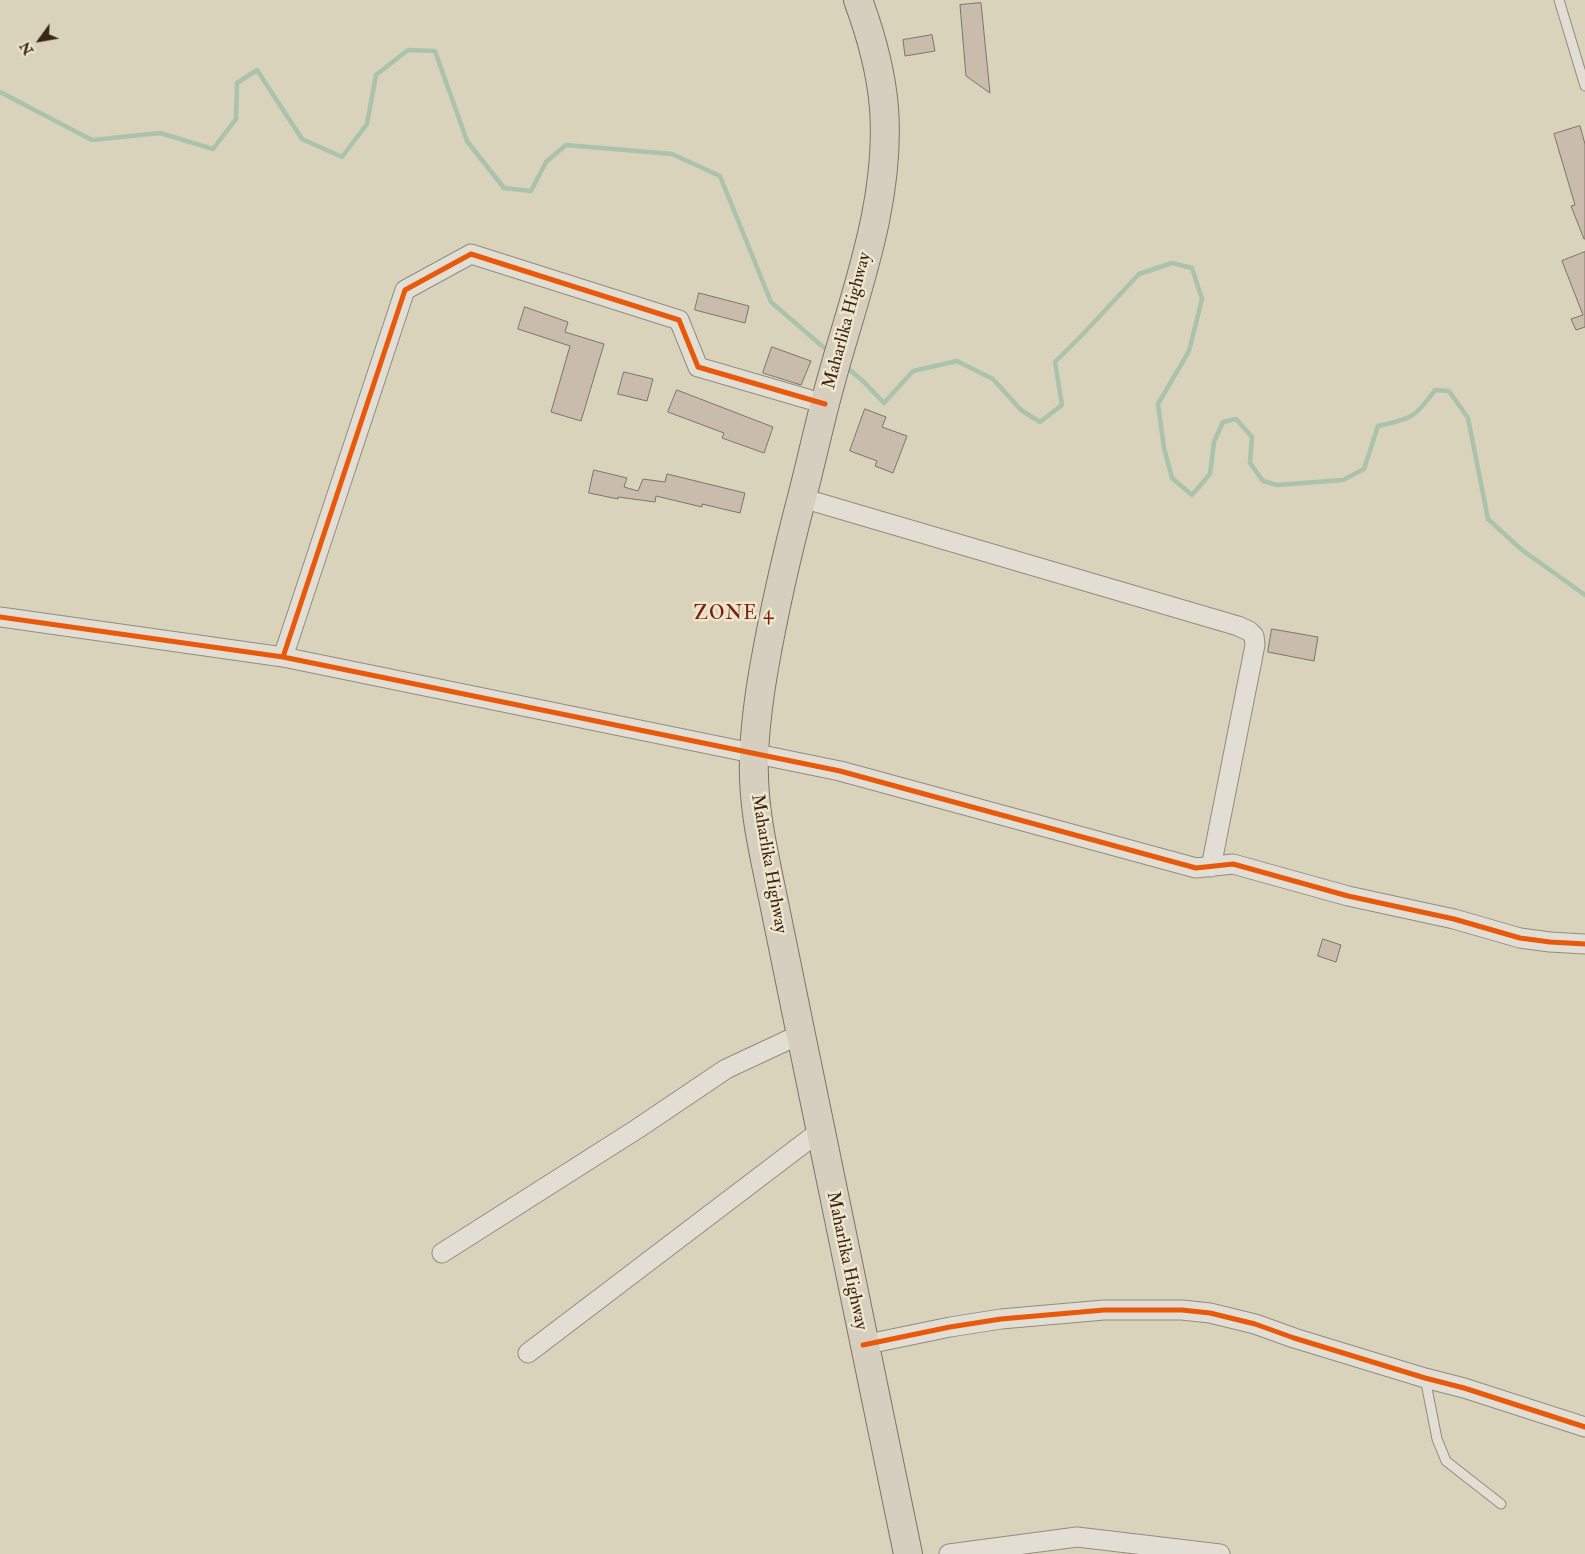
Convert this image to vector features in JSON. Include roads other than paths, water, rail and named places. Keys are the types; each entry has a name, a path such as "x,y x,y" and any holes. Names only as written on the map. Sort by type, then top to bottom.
{"highway":[{"name":"Maharlika Highway","path":"858,0 874,47 884,107 880,194 849,323 828,393 794,525 771,627 760,695 754,753 754,789 761,843 863,1345 908,1554"}],"street":[{"path":"282,657 405,290 472,254 679,320 698,367 828,393"},
{"path":"802,498 1249,630 1254,636 1253,656 1211,867"},
{"path":"0,617 282,657 754,753 840,771 1196,868 1233,864 1348,896 1454,919 1520,938 1585,944"},
{"path":"442,1253 637,1129 726,1069 801,1034"},
{"path":"528,1353 820,1131"},
{"path":"863,1345 950,1327 1001,1319 1104,1310 1182,1310 1210,1313 1255,1324 1294,1338 1585,1426"},
{"path":"949,1554 1077,1537 1220,1554"}],"lane":[{"path":"1559,0 1585,86"},
{"path":"1425,1378 1437,1439 1446,1461 1501,1504"}],"waterway":[{"path":"0,92 92,140 160,133 213,149 236,119 237,83 257,70 302,139 342,157 367,124 376,75 408,50 435,51 467,141 504,188 531,191 546,162 566,145 672,154 720,176 771,302 829,352"},
{"path":"844,365 884,403 913,371 957,361 993,379 1021,410 1040,422 1062,405 1055,362 1139,274 1172,263 1192,268 1202,299 1189,351 1158,404 1164,448 1172,478 1192,495 1210,474 1214,442 1223,422 1236,419 1252,437 1250,463 1263,481 1277,485 1343,480 1364,469 1378,426 1412,416 1423,406 1435,390 1449,391 1468,418 1488,519 1522,550 1585,595"}],"district":[{"name":"ZONE 4","path":"734,615"}]}
